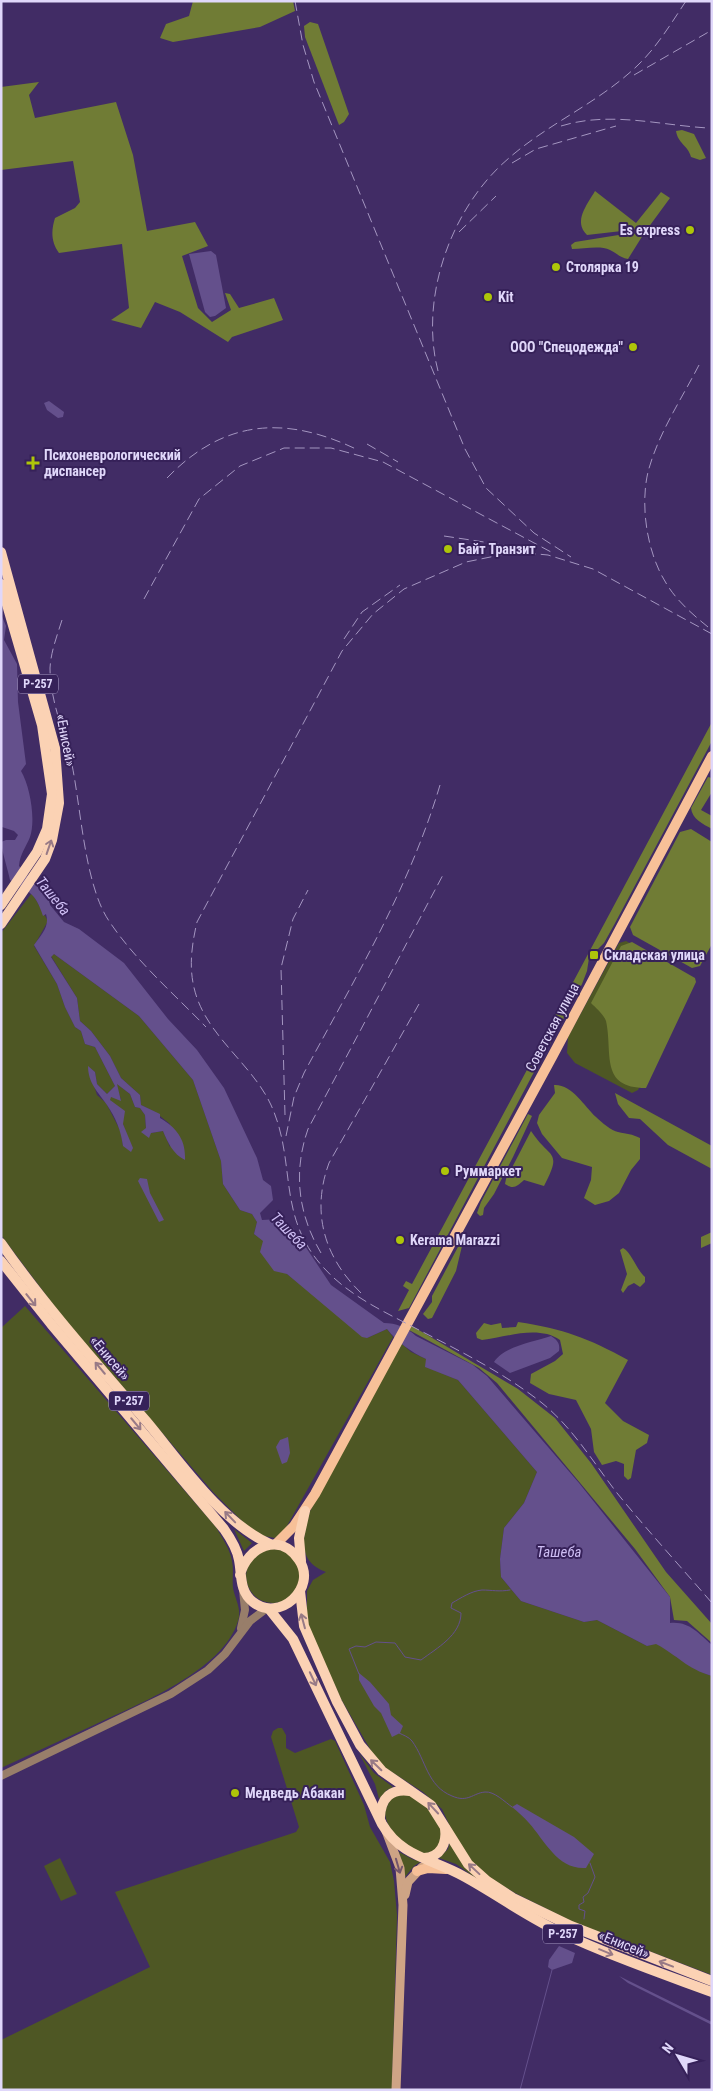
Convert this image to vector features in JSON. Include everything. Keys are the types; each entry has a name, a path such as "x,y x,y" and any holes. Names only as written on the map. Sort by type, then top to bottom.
{"highway":[{"name":"«Енисей»","path":"1,552 48,718 59,776 59,803 52,840 36,874 8,902"},
{"name":"«Енисей»","path":"1,584 42,726 52,794 46,829 37,852 8,902 1,924"},
{"name":"«Енисей»","path":"1,1243 58,1318 209,1495 253,1537 292,1552 301,1562 304,1576 300,1591 304,1626 337,1702 360,1744 382,1771 416,1793 437,1812 468,1864 487,1881 513,1898 570,1926 712,1981"},
{"name":"«Енисей»","path":"1,1261 51,1324 224,1529 237,1552 243,1589 252,1602 268,1608 294,1638 385,1829 398,1845 430,1858 565,1935 712,1992"},
{"path":"301,1562 299,1538 305,1510"},
{"path":"240,1575 243,1566 251,1554 262,1546 273,1544"},
{"path":"268,1608 287,1604 300,1591"},
{"path":"380,1817 380,1806 389,1794 397,1790 416,1793"},
{"path":"430,1858 445,1843 445,1826"}],"main road":[{"name":"Советская улица","path":"273,1544 305,1510 553,1055 712,756"},
{"path":"385,1829 400,1868 403,1905 396,2090"},
{"path":"403,1905 408,1882 430,1858"},
{"path":"417,1871 438,1868 452,1870"}],"street":[{"path":"238,1634 244,1616 243,1589"},
{"path":"1,1776 171,1694 208,1670 225,1654 238,1634 250,1621 268,1608"}],"green space":[{"path":"193,1 293,1 295,11 260,27 173,42 160,38 166,24 189,16"},
{"path":"310,22 318,24 349,114 344,122 339,125 305,37 304,26"},
{"path":"39,82 29,95 35,118 116,102 133,155 147,231 195,222 208,246 182,256 198,308 212,322 231,310 225,293 230,294 239,308 274,298 283,320 232,337 228,342 180,312 155,302 141,328 111,320 129,308 122,244 59,253 53,241 52,232 55,218 75,208 80,202 73,161 1,170 1,87"},
{"path":"682,130 694,134 706,158 700,160 691,157 677,135 676,131"},
{"path":"595,191 636,223 661,192 670,198 648,228 587,235 583,230 581,219 585,207"},
{"path":"631,233 643,235 628,259 606,249 597,247 572,249 571,245 575,242"},
{"path":"712,722 712,741 614,925 604,943 589,958 582,984 550,1044 540,1044"},
{"path":"708,777 712,778 712,792 701,810 712,816 712,829 693,815 691,808"},
{"path":"691,829 712,842 712,944 700,966 692,968 633,935 630,927 680,832"},
{"path":"32,893 48,921 34,946 57,984 65,1007 75,1027 81,1031 85,1044 95,1047 115,1086 107,1094 97,1084 95,1072 88,1067 97,1095 106,1103 121,1132 123,1146 128,1139 123,1124 110,1100 110,1096 121,1100 116,1083 130,1094 135,1107 140,1108 145,1115 146,1129 142,1132 163,1131 170,1147 170,1124 155,1112 141,1105 140,1095 121,1078 110,1056 91,1031 80,1021 77,998 51,956 54,954 139,1016 193,1080 221,1161 223,1184 240,1210 252,1214 257,1222 254,1234 264,1241 287,1274 367,1338 387,1329 393,1337 283,1533 275,1538 264,1536 248,1527 213,1492 61,1315 1,1235 1,933"},
{"path":"626,941 691,977 693,982 638,1090 632,1093 575,1063 567,1053 568,1037 619,943"},
{"path":"632,942 695,978 696,982 646,1088 631,1086 621,1082 615,1075 609,1056 606,1021 591,1003 621,946"},
{"path":"536,1053 542,1057 409,1308 398,1311 409,1290 403,1286 406,1281 412,1284"},
{"path":"554,1085 566,1088 572,1092 596,1117 610,1128 640,1138 640,1159 631,1170 619,1193 609,1201 595,1205 584,1198 591,1180 592,1167 562,1158 542,1134 537,1123 539,1115 555,1093"},
{"path":"615,1093 712,1146 712,1169 668,1145 640,1119 629,1118 618,1104"},
{"path":"528,1114 532,1116 513,1157 494,1194 484,1208 483,1215 480,1216 477,1213 481,1202"},
{"path":"531,1131 552,1156 553,1166 550,1174 544,1186 524,1180 515,1186 508,1186 505,1184 506,1179"},
{"path":"712,1232 712,1243 701,1248 701,1237"},
{"path":"459,1245 462,1246 456,1271 432,1318 428,1319 423,1314 432,1302 432,1296"},
{"path":"623,1248 645,1277 645,1282 640,1287 634,1283 628,1286 623,1293 621,1290 627,1274 620,1250"},
{"path":"25,1306 216,1527 231,1557 233,1588 239,1608 239,1617 229,1639 215,1655 177,1684 133,1707 1,1768 1,1328"},
{"path":"518,1322 575,1335 628,1360 605,1403 623,1421 649,1435 647,1443 636,1450 631,1478 628,1480 624,1476 624,1464 616,1461 602,1465 594,1452 591,1429 576,1400 549,1394 530,1383 531,1374 555,1361 563,1354 560,1340 542,1333 522,1333 482,1340 477,1338 476,1333 484,1323 491,1325 501,1323 502,1328 516,1327"},
{"path":"412,1326 518,1389 555,1418 591,1463 666,1572 712,1624 712,1643 687,1621 674,1620 670,1597 635,1549 497,1383 479,1368 409,1330"},
{"path":"401,1343 411,1352 426,1359 426,1367 458,1380 537,1472 524,1503 504,1528 500,1559 501,1577 521,1601 584,1622 597,1620 647,1646 656,1643 690,1666 712,1676 712,1975 573,1922 515,1893 488,1877 471,1862 458,1844 442,1809 423,1792 384,1767 373,1754 341,1699 307,1624 307,1591 313,1580 326,1572 316,1567 306,1554 304,1547 305,1530 310,1511"},
{"path":"234,1529 252,1543 244,1551"},
{"path":"273,1549 283,1551 292,1557 298,1566 300,1576 298,1586 292,1595 283,1601 273,1603 263,1601 254,1595 248,1586 246,1576 248,1566 254,1557 263,1551"},
{"path":"282,1728 286,1735 286,1748 295,1753 331,1739 335,1741 364,1805 370,1827 390,1862 397,1915 392,2090 1,2090 1,2040 150,1967 115,1892 296,1832 299,1827 271,1737 273,1731"},
{"path":"359,1753 374,1773 393,1787 387,1790 379,1799 375,1784"},
{"path":"405,1794 429,1808 438,1820 442,1832 439,1848 428,1853 417,1852 404,1844 393,1832 386,1819 385,1810 392,1797"},
{"path":"450,1842 487,1886 456,1864 439,1858 448,1849"},
{"path":"399,1852 414,1860 422,1861 414,1866 405,1877"},
{"path":"60,1858 77,1894 61,1901 44,1866"}],"water":[{"path":"211,251 216,255 226,308 215,316 210,317 205,312 189,254"},
{"path":"49,401 64,412 63,417 58,418 47,410 44,403"},
{"name":"Ташеба","path":"1,614 6,626 4,640 17,664 18,702 26,764 21,771 27,785 32,813 32,830 19,866 43,893 49,894 50,905 64,922 79,929 124,963 168,1019 197,1050 224,1088 257,1158 263,1180 271,1186 273,1200 260,1213 262,1220 280,1219 282,1214 284,1224 293,1228 331,1285 384,1323 405,1328 416,1336 473,1365 487,1376 579,1483 670,1597 670,1623 688,1626 698,1632 712,1645 712,1676 689,1666 656,1644 647,1646 597,1620 584,1622 521,1601 501,1577 500,1559 504,1528 524,1503 537,1472 458,1380 425,1367 426,1359 405,1346 387,1329 367,1338 362,1337 287,1274 274,1271 260,1252 263,1241 254,1234 257,1222 252,1214 240,1210 223,1184 221,1161 193,1080 139,1016 54,954 51,957 77,998 80,1021 91,1031 110,1056 121,1078 140,1095 141,1105 160,1114 160,1118 176,1130 184,1146 185,1160 174,1151 163,1131 151,1133 149,1138 141,1132 146,1128 145,1115 140,1108 135,1107 130,1094 117,1084 121,1101 111,1097 110,1100 125,1111 123,1124 133,1148 131,1152 123,1146 115,1120 92,1082 88,1066 95,1072 97,1084 107,1094 115,1086 95,1047 85,1044 81,1031 75,1027 65,1007 57,984 34,945 46,927 46,914 43,916 38,903 31,894 10,880 3,851 1,842 15,840 18,835 14,831 2,827 1,822"},
{"path":"140,1178 147,1179 150,1193 164,1220 159,1222 138,1181"},
{"path":"551,1336 558,1342 559,1351 550,1358 510,1373 494,1362 512,1348"},
{"path":"288,1437 290,1453 287,1462 282,1464 276,1447 280,1440"},
{"path":"359,1673 370,1682 389,1704 391,1715 403,1726 400,1733 392,1737 381,1713 374,1706 359,1680"},
{"path":"517,1804 574,1837 594,1854 586,1868 568,1864 553,1853 527,1821 512,1807"},
{"path":"559,1946 575,1953 572,1963 552,1970 548,1967 549,1960"},
{"path":"619,1976 712,2022 712,2025 628,1983"}],"waterway":[{"path":"359,1674 349,1649 356,1646 365,1647 376,1642 395,1643 405,1657 421,1660 441,1646 457,1628 461,1613 451,1608 452,1603 466,1595 482,1590 510,1590"},
{"path":"399,1733 412,1741 432,1779 444,1792 458,1798 488,1792 499,1797 512,1807"},
{"path":"584,1919 585,1911 579,1909 579,1905 584,1902 583,1897 588,1893 595,1877 590,1863"},
{"path":"520,2090 552,1970"}],"railway":[{"path":"295,1 303,45 314,82 465,449 486,488 534,533 571,557"},
{"path":"438,371 433,343 433,314 437,284 456,228 471,202 489,178 524,145 607,90 638,65 658,42 686,1"},
{"path":"634,75 712,30"},
{"path":"561,126 579,122 616,119 708,128"},
{"path":"512,163 536,149 616,126"},
{"path":"459,232 496,196"},
{"path":"699,365 652,458 646,485 645,514 650,544 659,571 679,601 708,627"},
{"path":"167,478 189,458 211,444 233,434 257,429 281,428 306,431 358,450"},
{"path":"367,444 398,462"},
{"path":"144,599 199,499 240,466 284,448 331,448 383,462 551,552"},
{"path":"444,536 524,548"},
{"path":"712,634 593,569 548,555 515,552 466,562 404,589 373,614 342,651 197,922 191,960 194,988 204,1013 212,1027 254,1078 271,1105 279,1126 289,1188 299,1228 308,1247 323,1267 355,1295 481,1363 542,1403 573,1434 617,1493 712,1603"},
{"path":"344,639 362,612 400,585"},
{"path":"62,620 54,644 50,668 52,691 71,760 84,844 94,887 109,921 130,949 206,1027"},
{"path":"286,1136 294,1097 304,1073 397,897 413,861 440,785"},
{"path":"321,1253 307,1223 300,1193 300,1161 308,1129 444,873"},
{"path":"285,1115 281,968 293,919 308,890"},
{"path":"361,1293 338,1264 324,1233 321,1216 324,1181 329,1163 419,1004"}],"place":[{"name":"Es express","path":"690,230"},
{"name":"Столярка 19","path":"556,267"},
{"name":"Kit","path":"488,297"},
{"name":"ООО \"Спецодежда\"","path":"633,347"},
{"name":"Психоневрологический диспансер","path":"33,463"},
{"name":"Байт Транзит","path":"448,549"},
{"name":"Складская улица","path":"594,955"},
{"name":"Руммаркет","path":"445,1171"},
{"name":"Kerama Marazzi","path":"400,1240"},
{"name":"Медведь Абакан","path":"235,1793"}]}
